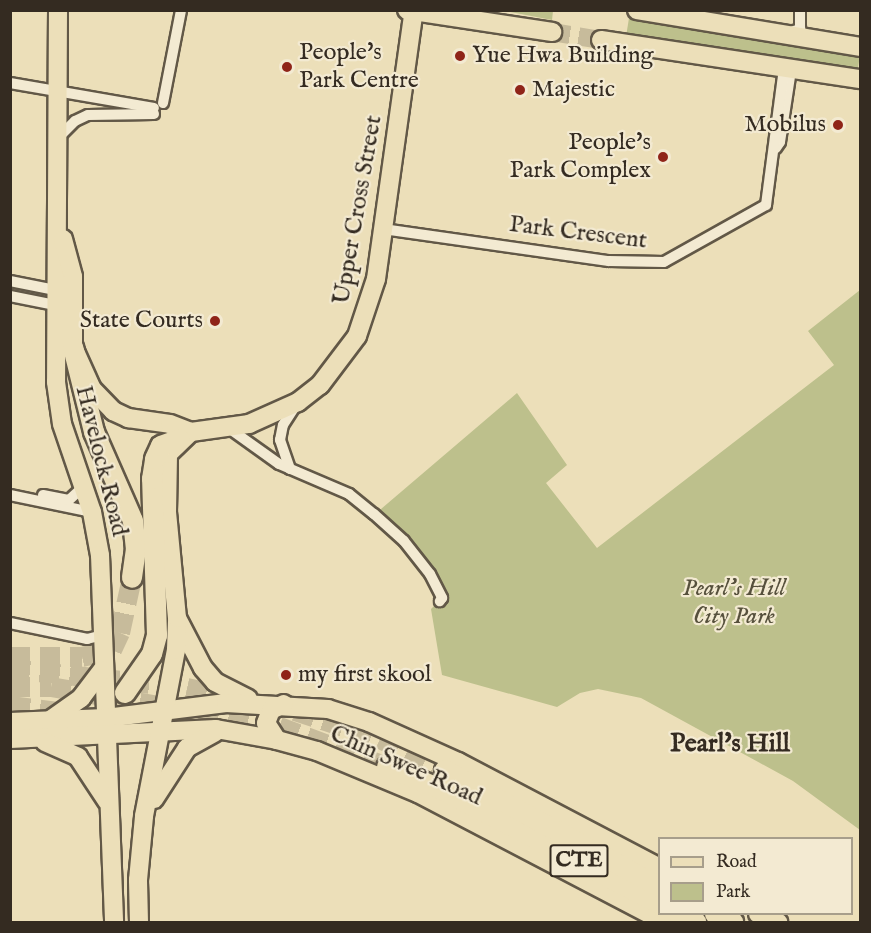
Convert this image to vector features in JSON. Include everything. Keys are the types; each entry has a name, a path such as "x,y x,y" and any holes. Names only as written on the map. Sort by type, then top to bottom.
{"highway":[{"path":"74,347 93,432 133,521 136,549 132,578"},
{"path":"125,693 152,654 157,635 152,479 155,459 161,446 186,436"},
{"name":"CTE","path":"387,767 438,788 658,903"},
{"name":"CTE","path":"445,770 658,886"},
{"path":"680,915 696,922"},
{"path":"716,915 733,922"}],"main road":[{"name":"Havelock Road","path":"58,10 56,139 60,229 55,298 58,398 92,512 102,570 102,670 114,922"},
{"path":"637,10 714,17 781,35 861,46"},
{"path":"412,11 473,16 552,32"},
{"name":"Upper Cross Street","path":"186,436 257,421 298,402 320,385 357,336 370,302 383,229 412,11"},
{"path":"601,40 861,80"},
{"path":"60,229 73,278 74,347 92,389 113,411 186,436 168,454 166,474 177,618 166,712 144,816 138,880 139,922"},
{"path":"177,618 203,668 215,682 258,703"},
{"path":"49,721 81,698 102,670"},
{"name":"Chin Swee Road","path":"106,727 166,712 258,703 328,709 369,722 476,771 658,867"},
{"path":"277,740 266,723 271,710 284,704"},
{"path":"10,722 49,721 106,727"},
{"path":"10,739 106,727"},
{"name":"Chin Swee Road","path":"106,727 162,732 231,729 317,751 418,793 665,922"},
{"path":"144,816 165,777 187,748 203,736 231,729"},
{"path":"31,738 53,744 78,757 108,803"},
{"path":"760,915 778,922"}],"street":[{"path":"157,109 181,10"},
{"path":"781,35 800,29 800,10"},
{"path":"805,10 805,38"},
{"name":"Park Crescent","path":"383,229 654,264 766,206 776,148 780,142 788,69"},
{"path":"10,83 157,109"},
{"path":"56,139 75,121 88,115 157,109"},
{"path":"10,281 55,298"},
{"path":"10,296 55,298"},
{"path":"291,471 280,441 284,425 298,402"},
{"path":"227,428 291,471 349,494 404,541 430,574 442,598 440,600"},
{"path":"10,489 69,500 83,487"},
{"path":"10,495 92,512"},
{"path":"10,623 87,639 103,635"}],"green space":[{"path":"505,11 553,11 552,20"},
{"path":"629,18 860,55 858,69 627,33"},
{"name":"Pearl's Hill City Park","path":"860,290 860,830 793,781 641,698 598,689 580,693 557,707 442,675 431,609 440,600 404,546 372,518 381,509 517,393 567,465 546,483 597,548 834,365 808,331"}],"tunnel":[{"path":"552,32 601,40"},
{"path":"10,657 82,657 112,650 120,633 132,578"},
{"path":"10,669 187,688 245,701"},
{"path":"10,687 51,687 279,727 387,767"},
{"path":"10,706 74,714"},
{"path":"295,711 380,739 445,770"}],"place":[{"name":"Yue Hwa Building","path":"460,56"},
{"name":"People's Park Centre","path":"287,67"},
{"name":"Majestic","path":"520,90"},
{"name":"Mobilus","path":"838,125"},
{"name":"People's Park Complex","path":"663,157"},
{"name":"State Courts","path":"215,321"},
{"name":"my first skool","path":"286,675"}],"district":[{"name":"Pearl's Hill","path":"730,744"}]}
